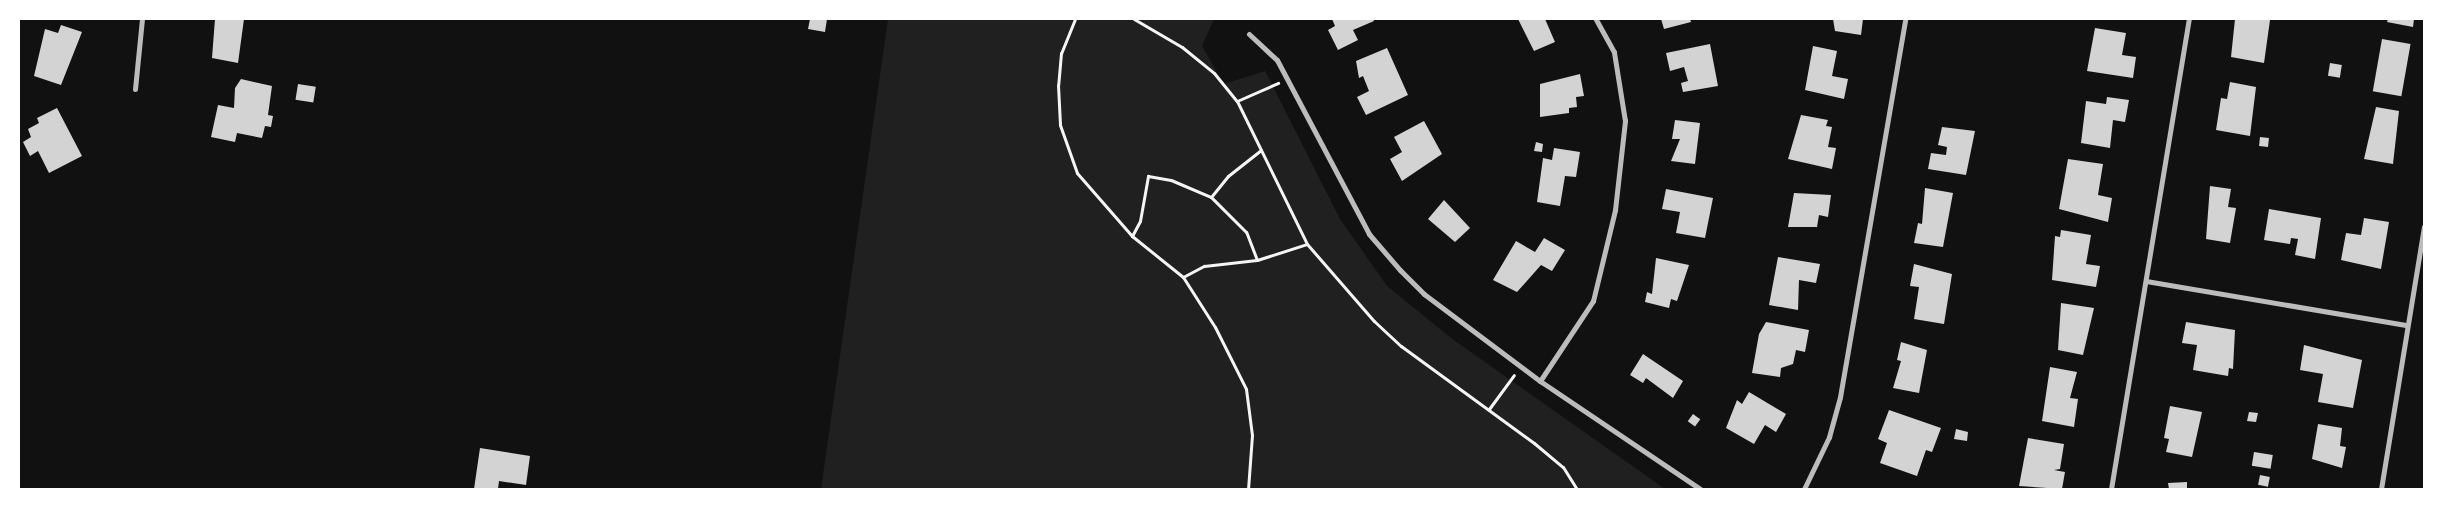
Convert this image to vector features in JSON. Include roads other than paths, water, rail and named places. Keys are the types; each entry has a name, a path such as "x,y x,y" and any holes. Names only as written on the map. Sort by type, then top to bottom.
{"street":[{"path":"135,89 142,19"},
{"path":"1540,380 1593,301 1615,210 1625,121 1614,52 1596,19"},
{"path":"1804,489 1829,437 1840,397 1905,19"},
{"path":"2111,489 2189,19"},
{"path":"1249,34 1277,60 1369,234 1424,294 1540,380 1700,489"},
{"path":"2381,489 2424,227"},
{"path":"2146,281 2407,325"}]}
